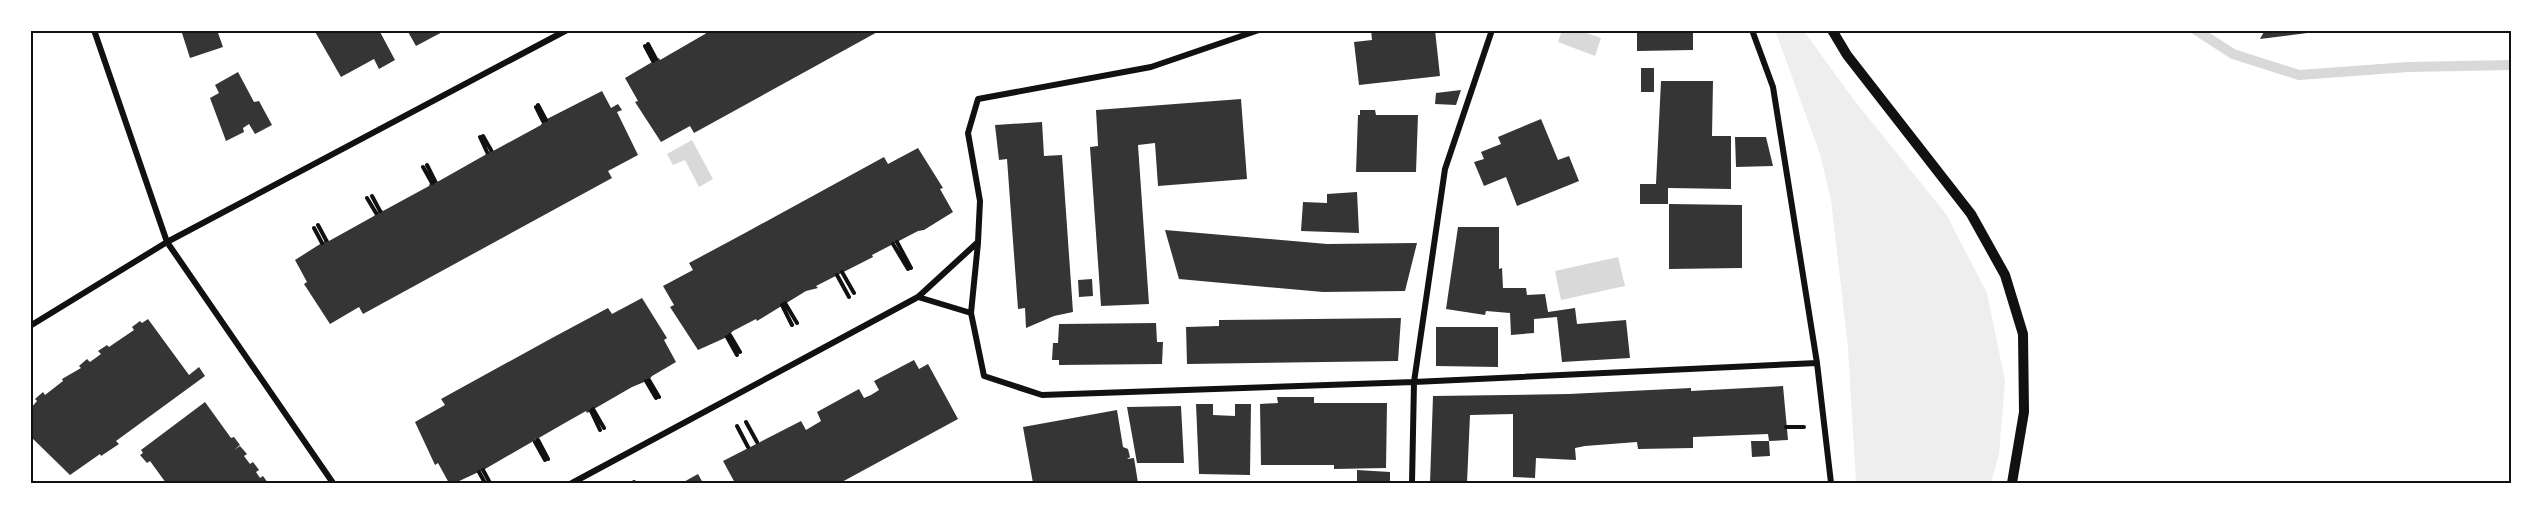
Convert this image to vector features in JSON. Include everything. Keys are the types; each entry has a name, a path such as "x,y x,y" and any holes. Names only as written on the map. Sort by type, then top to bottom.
{"street":[{"path":"94,30 167,242 333,483"},
{"path":"30,326 167,242 567,30"},
{"path":"1260,30 1151,66 978,99 968,133 980,201 971,313 984,376 1042,395 1414,382 1817,363"},
{"path":"1412,483 1414,382 1445,169 1492,30"},
{"path":"1752,30 1773,87 1817,363 1831,483"},
{"path":"1832,30 1847,55 1971,214 2005,275 2023,334 2024,412 2012,483"},
{"path":"572,483 918,297 978,242"},
{"path":"918,297 971,313"}],"path":[{"path":"646,45 655,60"},
{"path":"537,106 544,120"},
{"path":"481,136 489,151"},
{"path":"425,166 433,182"},
{"path":"370,197 378,212"},
{"path":"316,226 324,242"},
{"path":"895,243 910,268"},
{"path":"849,297 840,273 854,293"},
{"path":"784,304 795,324"},
{"path":"729,336 738,353"},
{"path":"648,380 658,398"},
{"path":"592,410 602,429"},
{"path":"746,422 757,442"},
{"path":"737,426 748,447"},
{"path":"1786,428 1808,427"},
{"path":"536,441 547,460"},
{"path":"481,471 487,483"}],"shaded area":[{"path":"1562,30 1578,30 1601,38 1595,56 1558,42"},
{"path":"1775,30 1803,30 1854,100 1946,214 1987,293 2005,381 1999,454 1991,483 1856,483 1848,348 1831,200 1820,154"},
{"path":"692,140 713,179 699,187 685,160 673,165 667,154"},
{"path":"1618,257 1625,286 1561,300 1555,271"}],"building":[{"path":"181,30 217,30 223,47 190,58"},
{"path":"314,30 379,30 395,60 379,69 374,59 341,77"},
{"path":"407,30 446,30 416,46"},
{"path":"709,30 881,30 694,133 690,126 661,142 635,102 638,101 625,78"},
{"path":"1371,30 1435,30 1440,76 1359,85 1354,42 1372,40"},
{"path":"1637,30 1693,30 1693,50 1637,51"},
{"path":"2265,30 2314,30 2315,32 2260,39"},
{"path":"1641,68 1654,68 1654,92 1641,92"},
{"path":"238,72 254,102 259,101 272,125 255,134 249,124 243,128 244,132 226,141 210,98 219,93 215,85"},
{"path":"1661,81 1713,81 1712,136 1731,136 1731,189 1668,188 1668,204 1640,204 1640,184 1656,184"},
{"path":"1461,90 1456,105 1435,104 1436,93"},
{"path":"602,91 611,108 618,104 622,110 617,112 638,155 608,171 612,178 363,314 359,307 330,324 304,284 307,282 295,260 328,239 329,241 374,216 377,212 429,186 430,183 439,181 487,152 541,125 543,121"},
{"path":"1241,99 1247,179 1158,186 1155,143 1138,145 1149,304 1101,306 1090,147 1098,146 1096,110"},
{"path":"1360,110 1375,110 1376,115 1418,115 1416,172 1356,172"},
{"path":"1541,119 1558,160 1569,156 1579,181 1517,206 1506,177 1484,186 1474,162 1484,159 1481,152 1501,144 1498,137"},
{"path":"1042,122 1044,156 1062,155 1073,312 1054,316 1026,328 1025,308 1018,309 1007,159 999,160 995,125"},
{"path":"1735,137 1766,137 1773,166 1736,167"},
{"path":"918,148 943,188 940,189 953,212 924,230 918,231 816,286 818,288 806,291 757,321 756,319 733,331 727,337 698,350 670,307 674,305 663,286 693,270 689,263 884,157 888,164"},
{"path":"1357,192 1359,233 1301,231 1303,202 1327,203 1327,194"},
{"path":"1669,204 1742,205 1742,268 1669,269"},
{"path":"1458,227 1499,227 1499,269 1502,268 1503,288 1526,288 1527,295 1545,294 1548,312 1575,308 1577,324 1626,320 1630,358 1562,362 1557,317 1534,319 1534,333 1511,335 1510,313 1486,311 1485,315 1446,309"},
{"path":"1165,230 1327,244 1417,243 1405,291 1323,292 1179,279"},
{"path":"1092,279 1093,296 1079,297 1078,280"},
{"path":"642,298 667,338 664,340 676,362 649,380 632,387 587,413 586,411 485,469 455,483 449,483 438,463 435,465 415,422 445,405 441,399 552,338 608,308 612,314"},
{"path":"1401,318 1398,361 1187,364 1186,327 1219,326 1219,320"},
{"path":"148,319 189,375 199,367 205,376 116,441 119,444 70,475 30,436 30,409 37,401 35,399 43,392 45,395 63,381 62,379 81,368 79,366 87,359 90,362 101,354 98,351 107,345 109,347 134,330 132,327 140,321 142,323"},
{"path":"1156,323 1157,342 1163,342 1162,364 1059,365 1059,360 1052,360 1053,343 1058,343 1059,324"},
{"path":"1436,327 1498,327 1498,367 1436,366"},
{"path":"914,360 919,369 928,364 958,419 840,483 735,483 723,461 801,421 806,430 821,421 817,412 859,389 864,398 871,395 879,390 874,381"},
{"path":"1783,386 1788,440 1769,441 1768,434 1693,437 1693,448 1638,449 1637,442 1585,446 1575,448 1576,460 1536,458 1535,478 1513,477 1513,414 1470,415 1467,483 1430,483 1433,396 1569,394 1691,388 1691,391"},
{"path":"1277,397 1314,397 1314,403 1387,403 1386,468 1334,469 1334,465 1261,465 1260,404 1278,403"},
{"path":"205,402 231,438 234,437 240,445 234,450 240,446 247,454 244,456 250,464 253,462 259,470 256,472 260,478 263,476 268,483 166,483 150,461 147,463 140,455 143,453 141,450"},
{"path":"1196,404 1213,404 1213,415 1235,416 1235,404 1251,404 1250,475 1199,474"},
{"path":"1181,406 1184,463 1137,463 1127,407"},
{"path":"1117,410 1123,447 1128,449 1130,457 1127,459 1134,458 1138,483 1033,483 1023,427"},
{"path":"1751,441 1769,441 1770,456 1752,457"},
{"path":"1357,470 1390,472 1390,483 1357,483"},
{"path":"698,474 703,483 682,483 689,479"}],"waterway":[{"path":"2196,30 2233,54 2299,75 2408,67 2512,65"}]}
